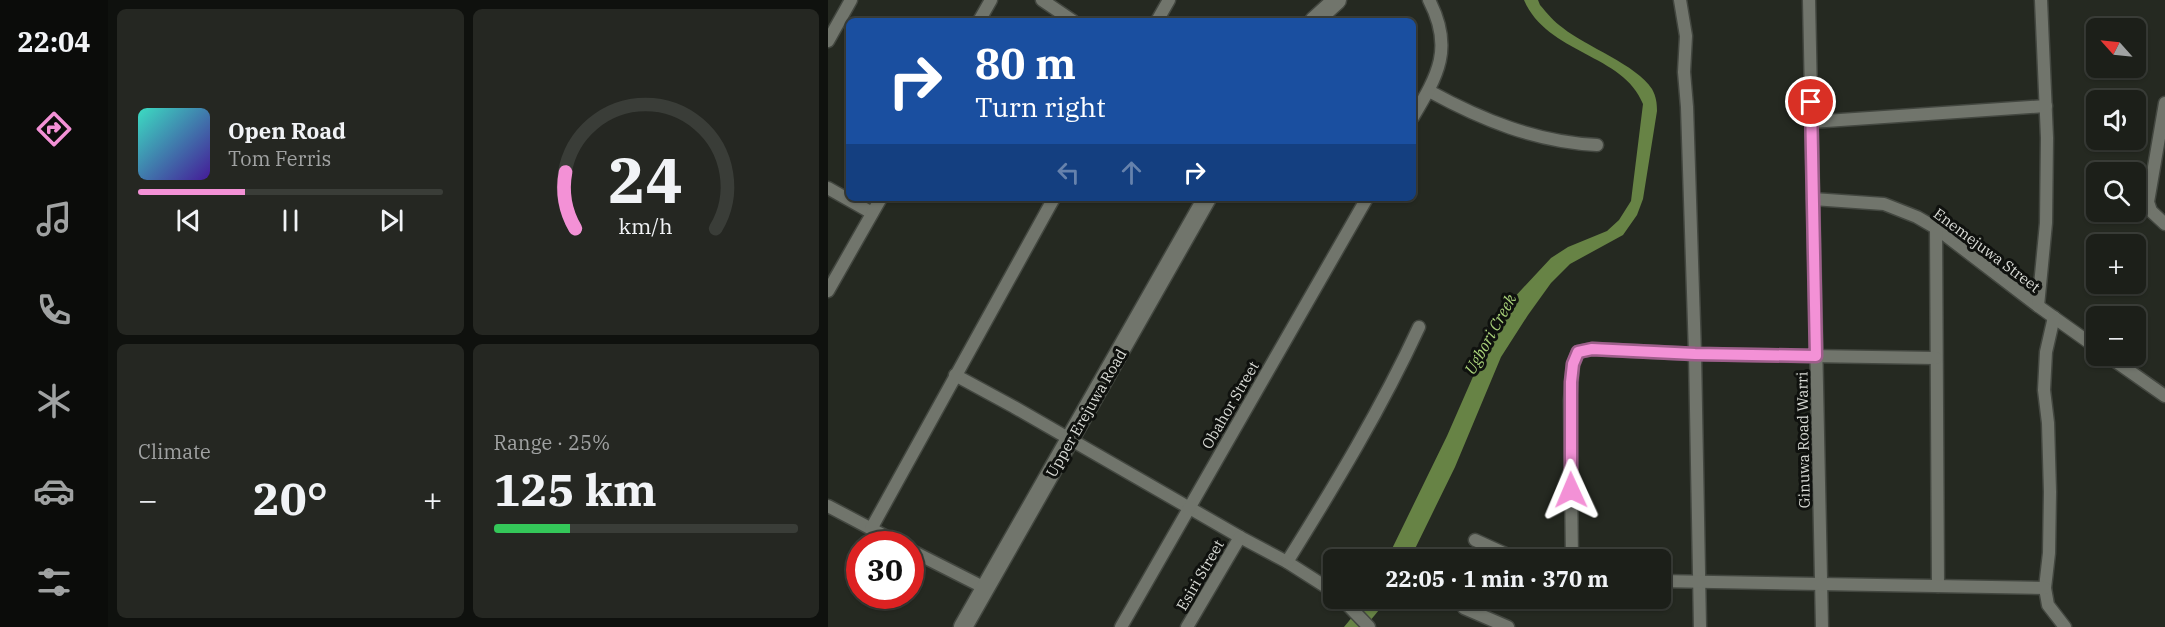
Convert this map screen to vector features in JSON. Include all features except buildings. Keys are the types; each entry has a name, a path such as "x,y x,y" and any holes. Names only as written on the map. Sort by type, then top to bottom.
{"street":[{"path":"828,41 851,0"},
{"path":"981,18 991,0"},
{"path":"1042,0 1069,18"},
{"path":"1159,18 1169,0"},
{"path":"1316,18 1337,0"},
{"path":"1416,112 1438,71 1442,51 1438,17 1429,0"},
{"path":"1680,0 1686,36 1684,72 1695,354 1700,627"},
{"name":"Ginuwa Road Warri","path":"1809,0 1822,627"},
{"path":"2038,306 2046,223 2048,138 2041,0"},
{"path":"1429,91 1504,127 1567,144 1596,145"},
{"path":"2165,103 2148,202 2151,211 2165,224"},
{"path":"1812,122 2046,106"},
{"path":"828,188 846,198"},
{"name":"Enemejuwa Street","path":"1814,199 1884,204 1917,217 1936,228 2086,340"},
{"path":"851,201 872,213"},
{"path":"828,291 879,201"},
{"path":"871,529 1052,201"},
{"name":"Upper Erejuwa Road","path":"963,627 1205,201"},
{"name":"Obahor Street","path":"1121,627 1365,201"},
{"path":"1936,228 1938,586"},
{"path":"2054,317 2047,344 2044,390 2048,423 2050,492 2049,553 2045,588 2048,605 2066,627"},
{"path":"1287,562 1372,420 1419,327"},
{"path":"1572,549 1570,400 1573,364 1578,352 1592,349 1695,354 1936,358"},
{"path":"2122,366 2165,396"},
{"path":"955,375 1287,562 1323,585"},
{"path":"828,506 875,531"},
{"name":"Esiri Street","path":"1187,627 1240,537"},
{"path":"1475,540 1495,549"},
{"path":"924,557 985,588"},
{"path":"1671,582 2045,588"},
{"path":"1351,609 1368,626"},
{"path":"1466,609 1508,627"}],"shaded area":[{"path":"1524,0 1538,0 1560,26 1635,72 1652,89 1657,111 1643,199 1637,215 1623,235 1570,264 1551,283 1528,315 1501,357 1455,467 1415,549 1392,549 1447,436 1493,331 1510,302 1551,258 1568,247 1607,231 1619,220 1631,201 1643,104 1633,87 1620,74 1550,32 1535,18"},
{"path":"1359,609 1380,609 1365,627 1344,627"}],"route":[{"path":"1571,490 1570,400 1573,364 1578,352 1592,349 1816,356 1811,102"}],"water label":[{"name":"Ugbori Creek","path":"1490,334"}]}
